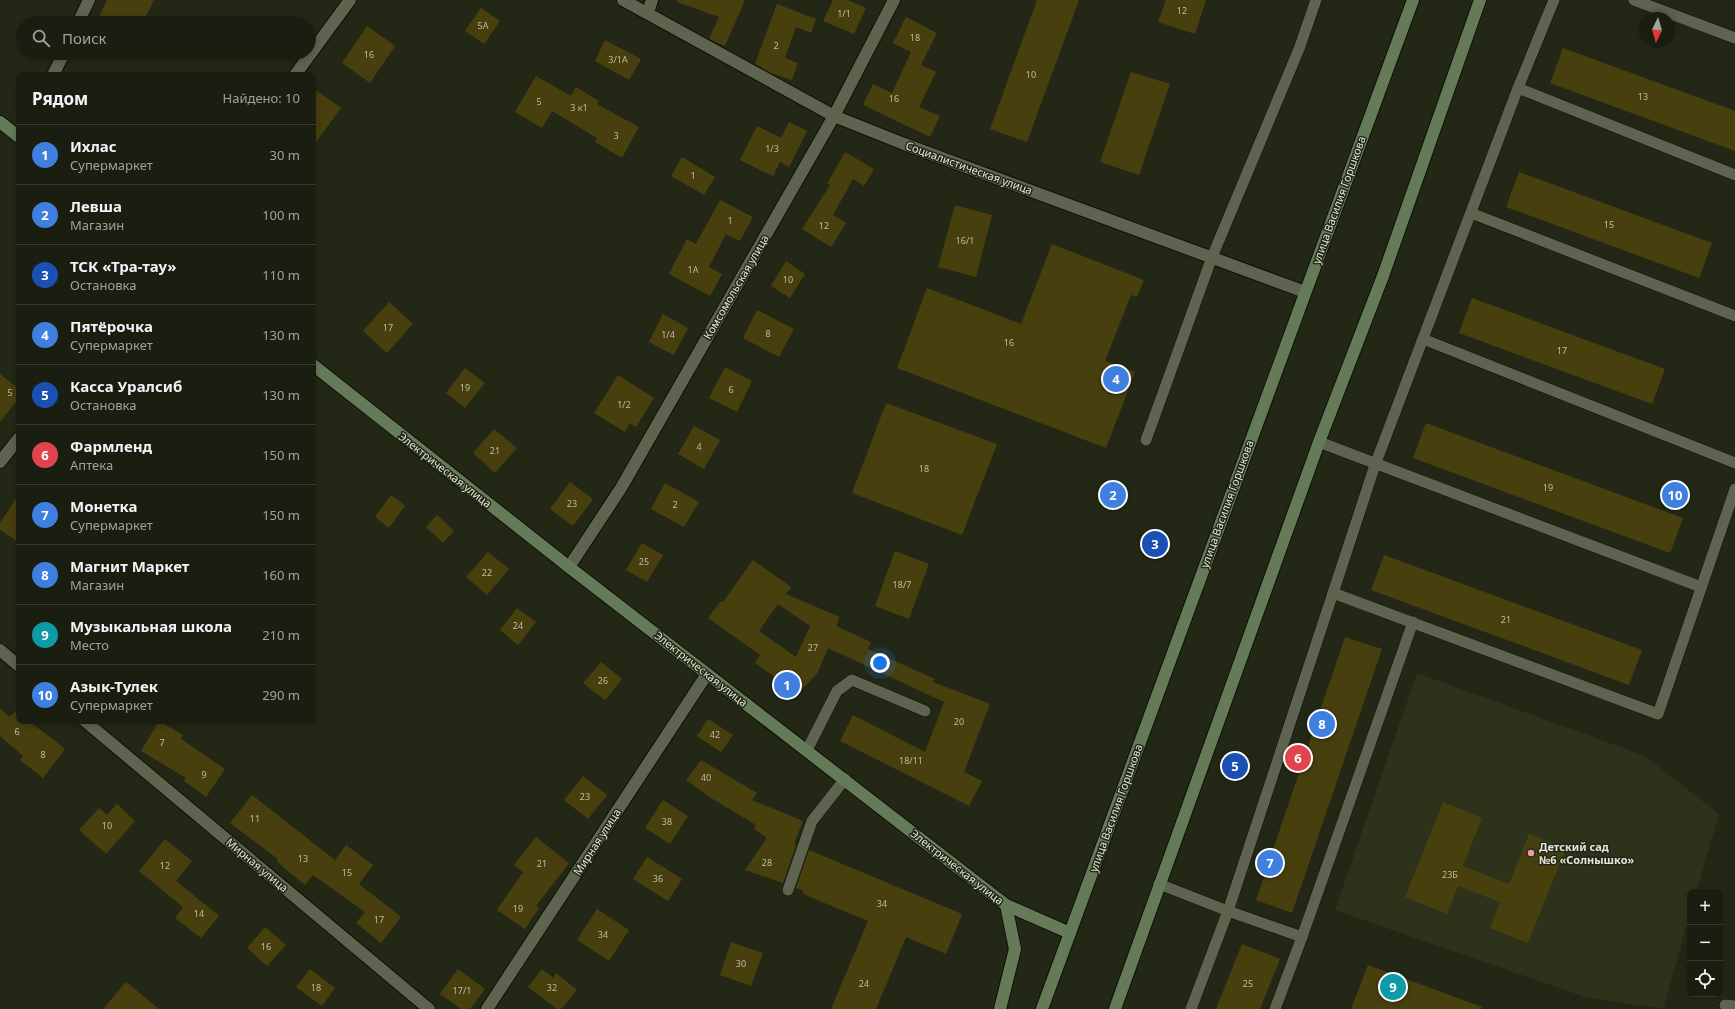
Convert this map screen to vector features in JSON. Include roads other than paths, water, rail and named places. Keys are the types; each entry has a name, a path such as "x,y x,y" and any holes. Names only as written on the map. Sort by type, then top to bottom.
{"main road":[{"name":"улица Василия Горшкова","path":"1042,1009 1305,292 1414,0"},
{"path":"1115,1009 1319,442 1383,276 1480,0"},
{"path":"0,122 16,135"},
{"name":"Электрическая улица","path":"316,367 569,567 1006,905 1015,949 1000,1009"},
{"path":"1006,905 1070,933"}],"street":[{"path":"81,16 89,0"},
{"path":"316,46 350,0"},
{"name":"Социалистическая улица","path":"623,0 648,12 834,116 904,144 1305,292"},
{"path":"648,12 652,0"},
{"name":"Комсомольская улица","path":"569,567 621,488 834,116 894,0"},
{"path":"54,72 60,60"},
{"path":"297,72 306,60"},
{"path":"0,462 16,442"},
{"path":"0,650 16,663"},
{"name":"Мирная улица","path":"487,1009 707,674"},
{"name":"Мирная улица","path":"89,724 428,1009"}],"lane":[{"path":"1146,440 1212,257 1299,48 1316,0"},
{"path":"1191,1009 1228,911 1375,465 1518,88 1554,0"},
{"path":"1634,0 1735,38"},
{"path":"1518,88 1735,175"},
{"path":"1471,213 1735,316"},
{"path":"1423,339 1735,463"},
{"path":"1319,442 1375,465 1702,587"},
{"path":"1334,593 1658,714 1735,489"},
{"path":"1275,1009 1302,937 1413,622"},
{"path":"807,750 836,691 852,680 925,711"},
{"path":"788,890 812,821 845,779"},
{"path":"1159,884 1228,911 1302,937"}],"place":[{"name":"Пятёрочка","path":"1116,379"},
{"name":"Левша","path":"1113,495"},
{"name":"Азык-Тулек","path":"1675,495"},
{"name":"ТСК «Тра-тау»","path":"1155,544"},
{"name":"Ихлас","path":"787,685"},
{"name":"Магнит Маркет","path":"1322,724"},
{"name":"Фармленд","path":"1298,758"},
{"name":"Касса Уралсиб","path":"1235,766"},
{"name":"Детский сад №6 «Солнышко»","path":"1531,853"},
{"name":"Монетка","path":"1270,863"},
{"name":"Музыкальная школа","path":"1393,987"}]}
